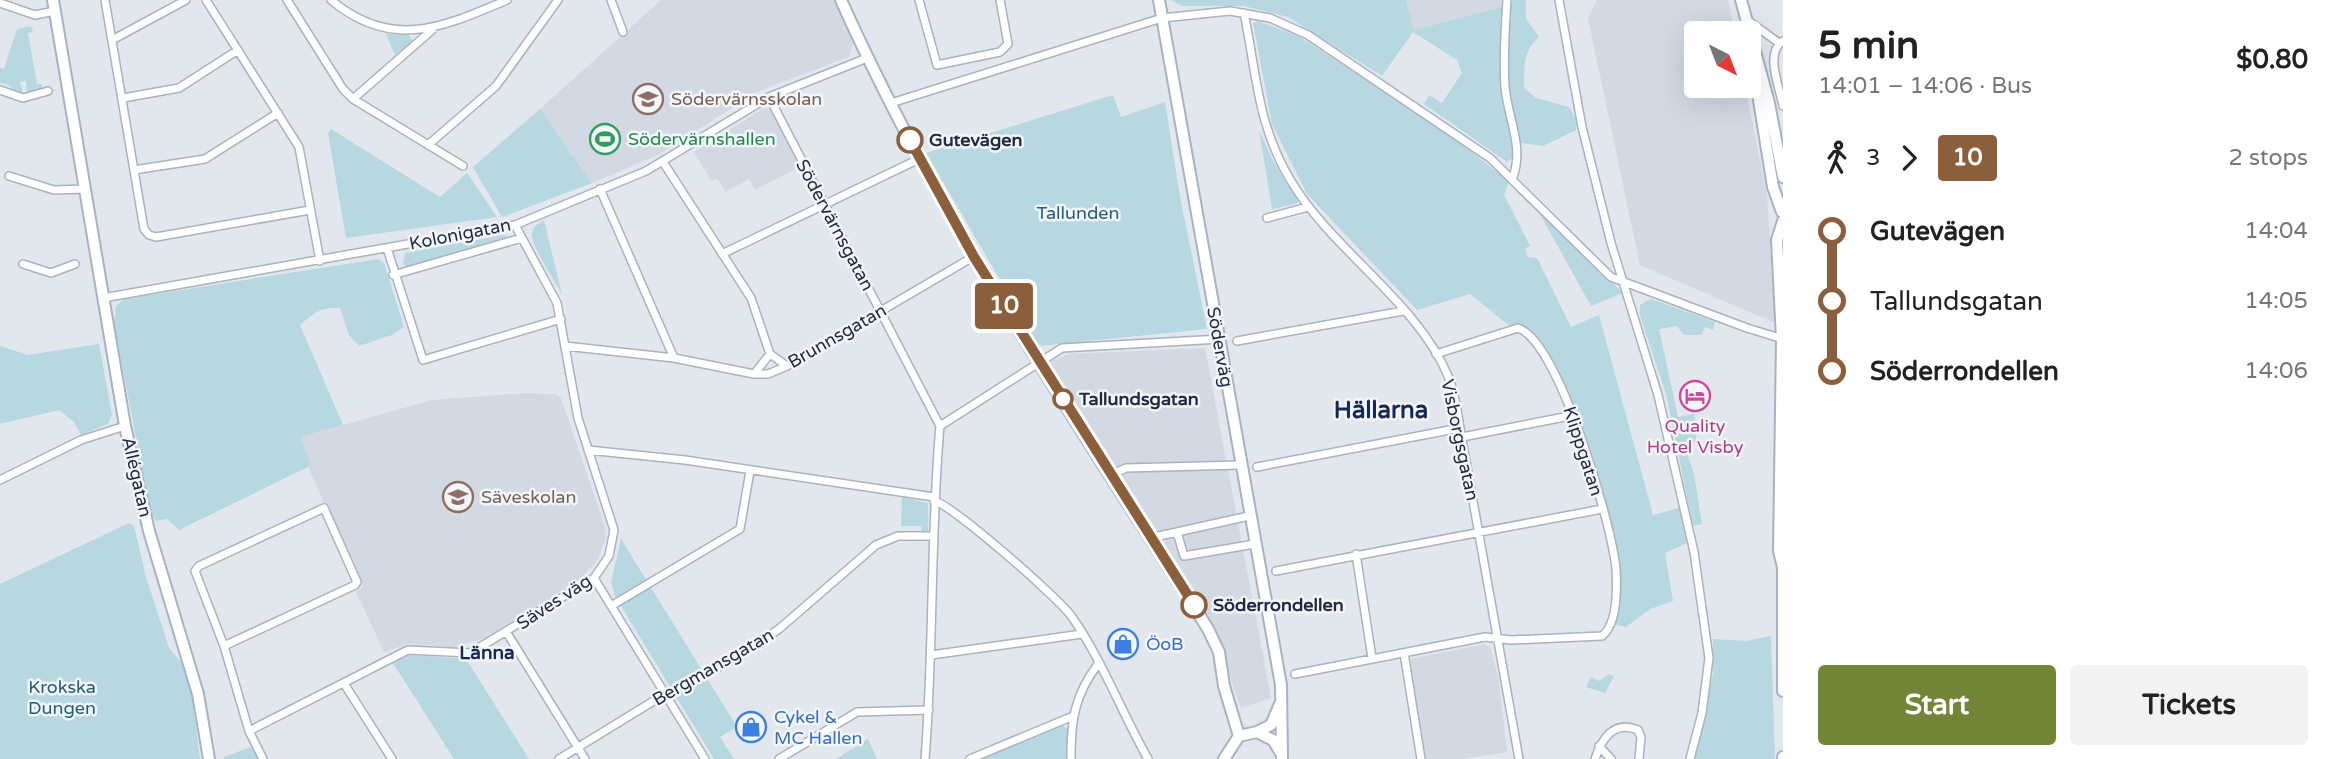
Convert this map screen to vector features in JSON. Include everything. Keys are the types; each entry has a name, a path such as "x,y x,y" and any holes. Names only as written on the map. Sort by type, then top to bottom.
{"street":[{"path":"105,0 144,229 149,235 156,237 310,210"},
{"path":"112,40 186,0"},
{"path":"206,0 299,147 320,261"},
{"path":"287,0 343,89 353,99 463,166"},
{"path":"331,0 363,22 407,30 433,29 508,0"},
{"path":"428,145 496,86 558,0"},
{"path":"611,0 623,32"},
{"path":"841,0 867,58 919,159 974,257 1208,629 1219,652 1224,686 1239,737"},
{"path":"919,0 937,65 1000,52 1008,44 1000,0"},
{"name":"Söderväg","path":"1159,0 1282,694 1282,757"},
{"path":"1507,0 1505,84 1518,153 1513,177"},
{"path":"1559,0 1580,118 1623,283 1658,395 1694,552 1709,658 1702,712 1690,759"},
{"path":"1741,0 1746,19 1781,42 1773,56 1783,106"},
{"name":"Allégatan","path":"0,3 35,15 54,5 125,426 149,531 198,694 209,759"},
{"path":"891,103 1162,18 1207,12 1244,13 1270,18 1308,35 1460,136 1513,177 1599,267 1623,283 1782,339"},
{"name":"Visborgsgatan","path":"1244,13 1261,115 1278,160 1308,207 1403,311 1436,354 1448,376 1462,437 1519,759"},
{"path":"353,99 433,29"},
{"path":"123,98 179,88 239,50"},
{"name":"Kolonigatan","path":"103,298 515,225 663,162 769,97 867,58"},
{"path":"1761,74 1783,177"},
{"path":"0,88 23,98 48,91"},
{"name":"Södervärnsgatan","path":"769,97 940,426"},
{"path":"1760,98 1773,187 1783,215 1777,240 1782,339 1779,525 1783,566 1783,691"},
{"path":"134,170 205,159 278,113"},
{"path":"722,254 919,159"},
{"path":"663,162 751,298 770,354 787,366"},
{"path":"8,174 54,190 85,189"},
{"path":"600,190 674,358"},
{"path":"1267,218 1308,207"},
{"name":"Säves väg","path":"249,731 345,685 408,650 470,653 594,578 609,556 614,530 571,390 561,319 549,285 515,225"},
{"path":"393,275 522,238"},
{"path":"387,248 393,275 423,360 561,319"},
{"name":"Brunnsgatan","path":"565,346 674,358 754,374 768,374 787,366 974,257"},
{"path":"22,261 51,274 75,264"},
{"path":"1237,341 1403,311"},
{"name":"Klippgatan","path":"1436,354 1518,328 1526,330 1548,359 1575,415 1616,569 1614,607 1607,632 1602,636 1511,640 1498,637"},
{"path":"925,759 931,655 934,499 940,426 1062,348 1220,339"},
{"path":"754,374 770,354"},
{"path":"1462,437 1575,415"},
{"path":"0,480 81,440 125,426"},
{"path":"1258,467 1460,428"},
{"path":"588,450 598,449 934,499 955,512 1068,611 1148,759"},
{"path":"1110,475 1126,468 1240,464"},
{"path":"611,606 740,529 750,471"},
{"path":"224,646 355,585 357,582 324,508 199,566 195,572 224,646 249,731 263,759"},
{"path":"1276,571 1602,509"},
{"path":"1150,538 1249,516"},
{"path":"1177,532 1184,556 1255,544"},
{"name":"Bergmansgatan","path":"559,759 665,694 736,657 779,629 876,545 898,536 933,536"},
{"path":"1356,554 1372,658"},
{"path":"594,578 705,759"},
{"path":"507,633 584,759"},
{"path":"931,655 1082,634"},
{"path":"1295,674 1498,637"},
{"path":"1404,653 1420,759"},
{"path":"1071,759 1071,717 1088,677 1098,664"},
{"path":"345,685 393,759"},
{"path":"1224,759 1239,737 1271,725 1278,714 1282,694"},
{"path":"779,759 857,712 929,710"},
{"path":"970,759 1071,717"},
{"path":"1595,759 1599,746 1612,730 1623,726 1638,730 1641,737 1639,759"},
{"path":"1257,732 1273,740 1282,757"},
{"path":"1599,746 1611,759"}],"shaded area":[{"name":"Södervärnsskolan","path":"661,0 837,0 854,43 849,57 761,90 656,156 592,183 540,109"},
{"path":"1406,0 1510,0 1509,5 1414,30"},
{"path":"1597,0 1728,0 1732,21 1684,21 1684,98 1747,98 1767,195 1775,323 1640,265 1588,18"},
{"path":"764,108 771,110 800,167 755,190 749,179 726,192 717,179 711,181 694,152"},
{"path":"1205,348 1271,698 1241,708 1227,668 1147,521 1049,362 1069,354"},
{"name":"Säveskolan","path":"527,393 556,394 561,398 605,527 606,538 598,559 582,578 485,638 454,647 408,644 384,652 356,592 363,587 308,467 310,463 301,437 432,400"},
{"path":"1485,644 1491,649 1499,682 1507,752 1462,759 1425,759 1410,659"}],"green space":[{"path":"1171,0 1406,0 1414,30 1509,5 1510,0 1526,0 1526,19 1539,37 1527,54 1524,88 1536,98 1569,107 1577,121 1576,130 1543,146 1522,143 1514,149 1512,158 1507,162 1424,104 1429,95 1442,103 1462,73 1457,60 1413,32 1382,76 1288,17 1244,6 1182,6"},
{"path":"1258,21 1300,37 1456,139 1509,182 1504,195 1530,246 1525,249 1528,257 1537,258 1571,327 1599,315 1653,515 1682,507 1689,542 1665,553 1673,601 1650,609 1626,627 1614,624 1619,572 1606,510 1566,385 1548,352 1530,331 1511,327 1470,294 1417,310 1307,194 1272,124 1253,23"},
{"path":"31,26 33,32 28,33 37,84 42,84 42,89 27,92 26,81 20,82 23,94 18,94 9,85 0,83 0,68 4,69 17,29"},
{"path":"386,34 408,34 413,41 395,55"},
{"name":"Tallunden","path":"1113,95 1121,117 1165,102 1180,197 1207,329 1039,346 926,153"},
{"path":"540,109 592,183 502,217 473,167"},
{"path":"331,129 440,197 467,173 497,217 346,238 328,133"},
{"path":"1259,130 1273,161 1299,201 1296,204 1272,209"},
{"path":"1536,207 1623,293 1591,306"},
{"path":"544,220 562,295 532,239 533,229"},
{"path":"504,235 510,239 509,242 407,267 403,264 405,253"},
{"path":"379,259 384,263 404,327 392,335 359,346 349,335 340,308 318,311 300,325 343,425 301,437 310,463 308,467 179,530 167,519 156,521 150,512 114,322 116,306 124,299"},
{"path":"1651,299 1715,322 1713,330 1705,327 1701,335 1684,335 1677,326 1659,329 1678,417 1694,414 1696,424 1696,440 1687,453 1694,474 1702,524 1693,526 1666,394 1640,316 1640,305"},
{"path":"99,344 112,415 108,424 81,435 74,422 59,410 0,424 0,346 28,355"},
{"path":"902,497 928,503 928,533 922,532 921,526 901,526"},
{"name":"Krokska Dungen","path":"129,523 134,526 146,577 169,648 181,662 191,690 200,759 0,759 0,584"},
{"path":"621,539 737,727 720,737 734,759 714,759 615,596 611,582"},
{"path":"1771,636 1775,759 1695,759 1713,674 1713,639 1747,641"},
{"path":"410,655 466,659 529,759 454,759 393,663"},
{"path":"1609,674 1614,676 1605,693 1586,687 1591,677 1599,681"},
{"path":"1061,724 1069,730 1069,759 980,759"},
{"path":"868,739 877,759 836,759"},
{"path":"251,747 259,759 224,759 224,757"}],"bus line":[{"name":"10","path":"910,140 974,257 1194,605"}],"place":[{"name":"Södervärnsskolan","path":"648,99"},
{"name":"Södervärnshallen","path":"605,139"},
{"name":"Gutevägen","path":"910,140"},
{"name":"Quality Hotel Visby","path":"1695,396"},
{"name":"Tallundsgatan","path":"1063,399"},
{"name":"Säveskolan","path":"458,497"},
{"name":"Söderrondellen","path":"1194,605"},
{"name":"ÖoB","path":"1123,644"},
{"name":"Cykel & MC Hallen","path":"751,727"}],"district":[{"name":"Hällarna","path":"1381,410"},
{"name":"Länna","path":"487,653"}]}
